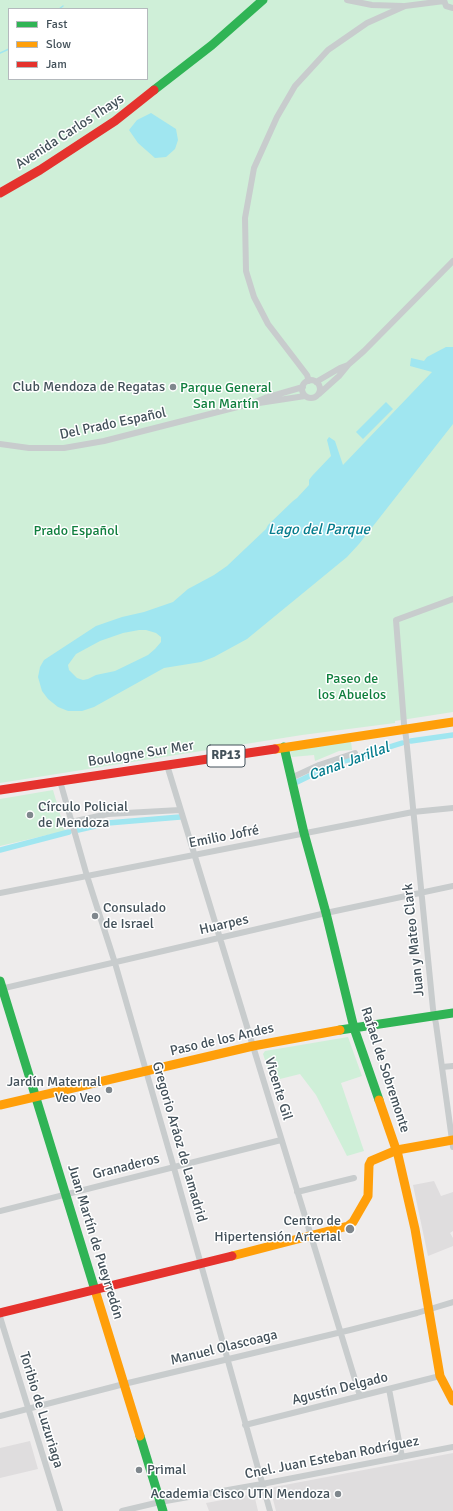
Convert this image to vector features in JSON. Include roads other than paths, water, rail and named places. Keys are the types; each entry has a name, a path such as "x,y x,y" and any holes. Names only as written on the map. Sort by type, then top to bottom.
{"street":[{"name":"Avenida Carlos Thays","path":"0,193 40,170 115,121 212,45 263,0"},
{"path":"347,0 372,6 405,6 444,0 446,6 453,8"},
{"path":"319,394 320,386 307,376 268,324 254,297 246,271 244,218 254,168 277,117 295,86 328,50 367,23 405,6"},
{"path":"348,365 313,381 303,387 302,392 305,396 312,398 319,394 339,376 348,365 364,351 453,261"},
{"name":"Del Prado Español","path":"253,403 303,387"},
{"name":"Del Prado Español","path":"0,444 29,448 64,448 125,436 253,403 305,396"},
{"name":"Juan y Mateo Clark","path":"453,599 396,620 404,724 406,729 434,1017 453,1142"},
{"name":"Boulogne Sur Mer","path":"0,790 453,722"},
{"name":"Rafael de Sobremonte","path":"284,747 304,834 326,913 354,1028 397,1150 415,1229 435,1354 440,1376 453,1401"},
{"path":"291,778 319,765 355,753"},
{"name":"Vicente Gil","path":"167,765 360,1396"},
{"name":"Gregorio Aráoz de Lamadrid","path":"60,781 174,1168 270,1511"},
{"name":"Emilio Jofré","path":"0,893 413,812 453,808"},
{"path":"71,822 108,814 180,810"},
{"name":"Huarpes","path":"1,986 114,963 326,913 453,886"},
{"name":"Juan Martín de Pueyrredón","path":"1,986 162,1507"},
{"name":"Paso de los Andes","path":"0,1105 253,1046 354,1028 453,1013"},
{"path":"442,1067 453,1066"},
{"name":"Granaderos","path":"0,1211 282,1140"},
{"path":"0,1313 348,1226 360,1211 368,1196 368,1165 371,1161 397,1150 453,1142"},
{"path":"297,1192 354,1178"},
{"name":"Manuel Olascoaga","path":"0,1416 29,1410 124,1384 340,1332 453,1302"},
{"name":"Toribio de Luzuriaga","path":"0,1317 60,1511"},
{"name":"Agustín Delgado","path":"245,1425 440,1376"},
{"path":"389,1389 402,1457"},
{"name":"Cnel. Juan Esteban Rodríguez","path":"122,1511 162,1507 262,1484 453,1447"}],"water":[{"path":"151,113 176,129 178,140 175,149 166,157 155,158 138,143 129,130 137,120"},
{"name":"Lago del Parque","path":"446,347 453,347 453,424 359,544 347,557 247,639 214,657 201,662 164,668 94,707 82,711 68,711 58,707 48,699 42,691 38,677 40,667 44,660 96,626 173,602 188,589 227,566 309,485 309,480 312,476 331,456 327,440 329,437 335,441 343,465 432,372 410,366 411,358 424,361 427,357","holes":["146,630 156,633 161,637 161,642 148,655 115,671 96,675 83,680 77,678 69,670 68,665 76,654 100,641 123,633"]},
{"path":"386,402 393,409 363,439 356,432"}],"waterway":[{"path":"0,53 8,49"},
{"name":"Canal Jarillal","path":"411,741 453,735"},
{"name":"Canal Jarillal","path":"297,782 332,765 402,743"},
{"name":"Canal Jarillal","path":"78,830 108,823 180,817"},
{"name":"Canal Jarillal","path":"0,850 69,832"}],"place":[{"name":"Club Mendoza de Regatas","path":"173,387"},
{"name":"Círculo Policial de Mendoza","path":"30,815"},
{"name":"Consulado de Israel","path":"95,916"},
{"name":"Jardín Maternal Veo Veo","path":"109,1090"},
{"name":"Centro de Hipertensión Arterial","path":"350,1229"},
{"name":"Primal","path":"139,1470"},
{"name":"Academia Cisco UTN Mendoza","path":"338,1494"}],"park label":[{"name":"Parque General San Martín","path":"226,396"},
{"name":"Prado Español","path":"76,531"},
{"name":"Paseo de los Abuelos","path":"352,688"}]}
